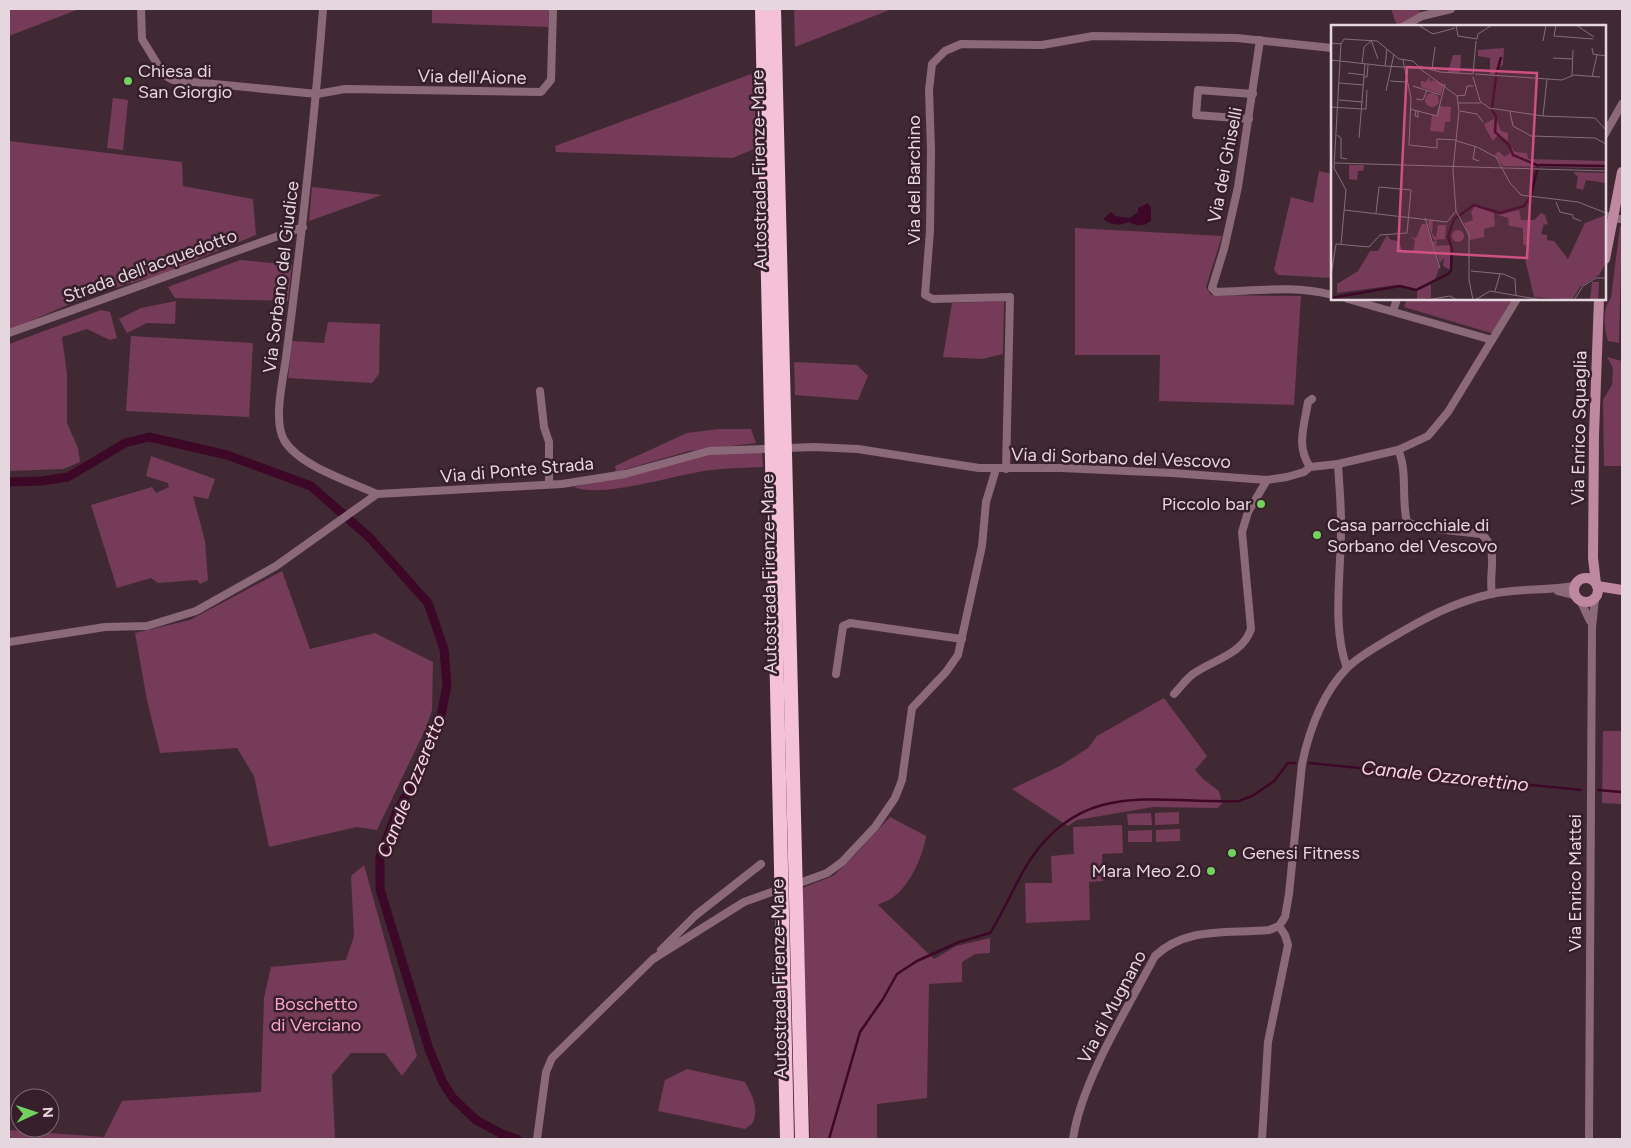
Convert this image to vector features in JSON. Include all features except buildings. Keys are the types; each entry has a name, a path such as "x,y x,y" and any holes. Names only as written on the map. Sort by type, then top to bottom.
{"highway":[{"name":"Autostrada Firenze-Mare","path":"762,9 787,1139"},
{"name":"Autostrada Firenze-Mare","path":"774,9 802,1139"}],"street":[{"name":"Via dell'Aione","path":"141,9 142,39 164,75 173,80 317,94 345,89 541,92 552,80 553,9"},
{"name":"Via Sorbano del Giudice","path":"323,9 317,94 303,227 282,388 280,431 285,441 298,455 377,494"},
{"path":"1406,25 1422,16 1451,9"},
{"name":"Via del Barchino","path":"1006,469 1010,297 933,300 925,295 930,231 931,150 929,90 932,64 945,51 961,44 1042,46 1093,36 1181,36 1260,40"},
{"path":"1260,40 1331,48"},
{"name":"Via dei Ghiselli","path":"1260,40 1249,119 1224,249 1212,288 1216,292 1289,289 1318,291 1331,295"},
{"path":"1249,119 1196,115 1198,90 1253,94"},
{"path":"1606,132 1622,104"},
{"path":"1606,254 1622,172"},
{"name":"Strada dell'acquedotto","path":"9,333 303,227"},
{"path":"1352,300 1492,340"},
{"path":"1393,311 1397,300"},
{"name":"Via di Sorbano del Vescovo","path":"537,1139 546,1072 552,1058 653,958 744,902 768,892 814,879 842,862 875,827 895,798 902,780 908,723 912,708 946,672 958,655 982,546 986,502 996,469 1061,468 1267,480 1304,472 1310,467 1338,464 1398,450 1428,436 1448,412 1516,300"},
{"name":"Via Enrico Squaglia","path":"1595,598 1596,585 1593,558 1595,374 1599,300"},
{"path":"540,391 544,427 549,442 549,484"},
{"path":"1310,467 1302,455 1302,440 1308,402 1312,399"},
{"name":"Via di Ponte Strada","path":"377,494 562,484 624,474 709,452 745,449 814,447 858,449 996,469"},
{"path":"1398,450 1403,461 1404,509 1407,522 1419,527 1481,534 1488,540 1493,549 1489,577 1492,594"},
{"path":"1338,464 1341,522 1340,625 1342,654 1347,668"},
{"path":"1174,694 1192,675 1239,648 1248,638 1250,629 1242,532 1248,512 1267,480"},
{"path":"9,642 105,627 147,626 196,611 276,566 377,494"},
{"path":"1577,591 1593,558"},
{"path":"1577,591 1590,579 1596,585 1619,590"},
{"path":"1262,1139 1268,1042 1288,945 1285,935 1279,926 1285,917 1289,894 1301,770 1306,744 1330,691 1347,668 1364,654 1436,612 1492,594 1553,590 1577,591 1588,602 1605,592 1619,590"},
{"name":"Via Enrico Mattei","path":"1577,591 1592,628"},
{"name":"Via Enrico Mattei","path":"1589,1139 1592,628 1595,598"},
{"path":"836,674 843,626 850,623 962,639"},
{"path":"653,958 696,915 761,864"},
{"name":"Via di Mugnano","path":"1073,1139 1085,1093 1155,956 1168,944 1186,936 1261,931 1279,926"}],"green space":[{"path":"9,9 79,9 9,36"},
{"path":"432,9 549,9 548,27 432,23"},
{"path":"794,9 892,9 795,47"},
{"path":"1391,9 1419,9 1421,15 1397,25"},
{"path":"754,73 756,148 733,158 556,152 555,146"},
{"path":"113,98 128,100 123,150 107,148"},
{"path":"9,141 182,162 183,186 253,199 256,235 162,274 91,295 9,330"},
{"path":"1319,171 1331,174 1331,278 1278,275 1274,270 1291,197 1313,203"},
{"path":"312,187 382,195 309,221"},
{"path":"1620,226 1622,226 1619,343 1608,341 1605,319 1606,308 1611,298"},
{"path":"1075,228 1222,236 1206,287 1211,295 1301,296 1294,405 1159,401 1160,355 1075,355"},
{"path":"240,260 292,265 288,301 175,298 168,287"},
{"path":"1407,300 1511,300 1495,330 1491,333 1404,307"},
{"path":"176,301 175,324 147,323 127,333 119,319 141,308"},
{"path":"1004,301 1003,354 982,359 943,357 952,303"},
{"path":"101,310 110,312 117,338 110,340 87,329 62,337 67,374 67,423 78,448 80,462 63,469 9,471 9,344"},
{"path":"328,322 380,324 379,374 372,383 288,378 292,341 324,343"},
{"path":"131,336 253,343 249,417 126,411"},
{"path":"1607,357 1622,361 1622,466 1604,466 1603,400 1612,385 1613,368"},
{"path":"794,362 857,365 868,376 858,400 795,395"},
{"path":"719,429 751,429 756,443 689,451 616,472 615,466 687,433"},
{"path":"762,451 763,467 711,470 615,489 585,490 574,487 648,470 701,454"},
{"path":"151,456 215,479 208,499 193,496 205,541 208,580 200,584 197,580 158,583 151,578 117,588 91,505 152,487 156,493 169,487 168,483 146,476"},
{"path":"282,571 310,649 375,633 433,662 432,710 426,728 377,830 357,827 269,847 254,776 237,748 160,753 147,700 135,633 190,620"},
{"path":"1164,698 1207,756 1195,770 1203,779 1219,791 1222,803 1218,808 1153,807 1077,820 1068,826 1012,789 1060,766 1088,748 1097,736"},
{"path":"1603,731 1622,731 1622,804 1602,803"},
{"path":"1179,812 1179,824 1155,825 1155,813"},
{"path":"1151,813 1152,825 1128,825 1127,814"},
{"path":"890,817 926,836 919,861 910,878 899,893 878,905 934,959 956,946 990,938 990,953 975,954 962,962 962,982 929,984 927,1098 877,1104 877,1139 810,1139 802,888 833,876"},
{"path":"1122,825 1123,853 1102,854 1103,881 1089,882 1090,920 1026,923 1025,883 1052,883 1051,856 1074,854 1073,827"},
{"path":"1180,829 1180,841 1156,842 1156,830"},
{"path":"1152,830 1152,842 1128,842 1128,831"},
{"name":"Boschetto di Verciano","path":"364,865 417,1056 402,1076 385,1053 351,1053 332,1075 335,1139 9,1139 9,1130 10,1138 60,1138 60,1134 104,1137 122,1101 261,1092 264,998 271,967 346,960 354,936 351,876"},
{"path":"687,1069 745,1082 755,1108 752,1124 745,1129 658,1111 665,1080"}],"shaded area":[{"path":"1148,203 1151,208 1151,221 1146,224 1138,225 1129,222 1116,225 1103,219 1111,212 1115,216 1130,218 1138,212 1138,208"}],"waterway":[{"name":"Canale Ozzeretto","path":"9,482 42,481 68,477 125,443 149,437 227,455 311,486 369,537 428,603 444,649 447,685 441,716 417,777 397,811 380,857 380,889 429,1049 443,1083 453,1098 476,1120 502,1134 517,1139"},
{"name":"Canale Ozzorettino","path":"829,1139 860,1032 883,999 897,974 917,961 959,942 990,933 1030,860 1051,834 1074,817 1099,806 1124,801 1151,799 1239,801 1254,795 1274,781 1288,763 1295,763"},
{"name":"Canale Ozzorettino","path":"1309,763 1581,790"},
{"name":"Canale Ozzorettino","path":"1598,790 1622,792"}],"place":[{"name":"Chiesa di San Giorgio","path":"128,81"},
{"name":"Piccolo bar","path":"1261,504"},
{"name":"Casa parrocchiale di Sorbano del Vescovo","path":"1317,535"},
{"name":"Genesi Fitness","path":"1232,853"},
{"name":"Mara Meo 2.0","path":"1211,871"}]}
